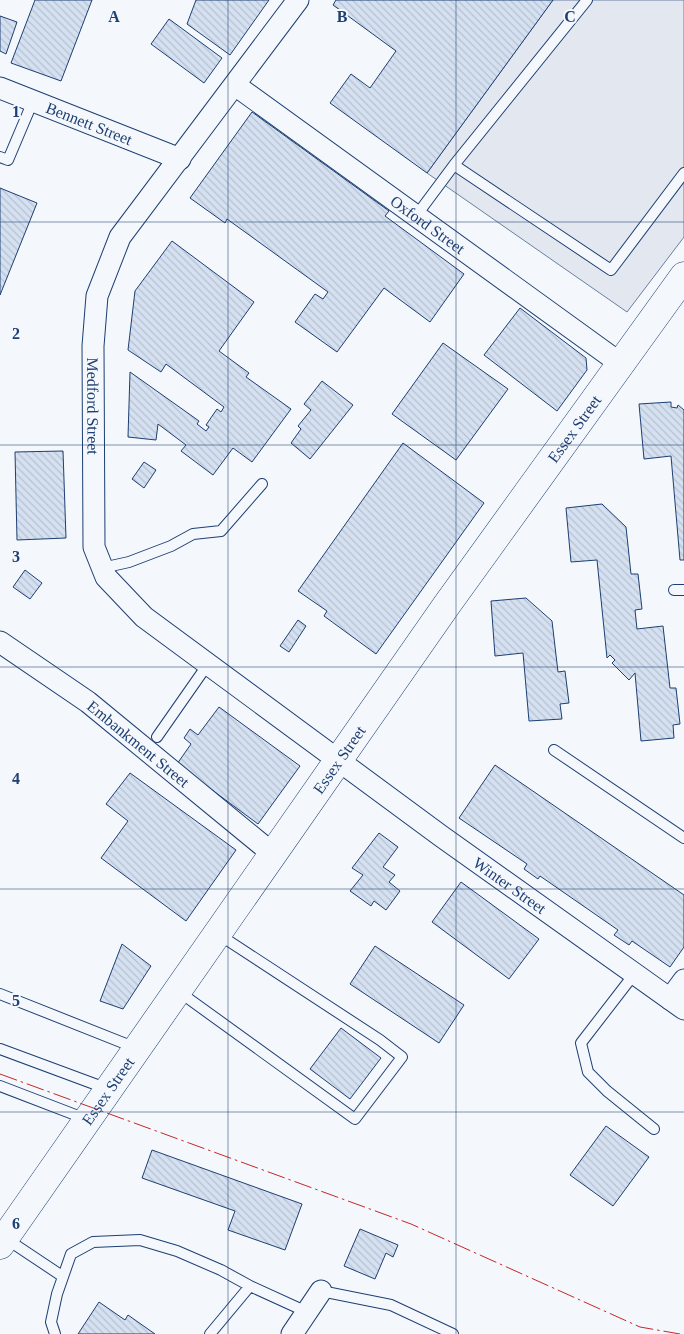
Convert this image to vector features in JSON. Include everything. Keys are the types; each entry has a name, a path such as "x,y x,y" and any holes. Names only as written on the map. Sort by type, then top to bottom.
{"main road":[{"name":"Essex Street","path":"3,1242 446,606 684,276"}],"street":[{"name":"Medford Street","path":"298,0 120,238 97,296 93,346 94,547 106,577 144,617 338,760"},
{"name":"Oxford Street","path":"235,85 621,364"},
{"name":"Bennett Street","path":"0,88 180,159"},
{"name":"Embankment Street","path":"0,642 88,702 273,854"},
{"name":"Winter Street","path":"338,760 441,836 677,1004"},
{"path":"677,1004 684,980"},
{"path":"292,1334 321,1291"}],"lane":[{"path":"416,216 454,165 587,0"},
{"path":"0,157 8,160 33,101"},
{"path":"454,165 611,270 684,173"},
{"path":"102,568 129,562 171,546 193,534 220,531 262,484"},
{"path":"157,737 208,664"},
{"path":"554,750 684,838"},
{"path":"178,991 355,1119 402,1058 380,1040 217,933"},
{"path":"635,973 581,1043 588,1072 607,1091 654,1128"},
{"path":"0,994 137,1048"},
{"path":"0,1049 109,1089"},
{"path":"0,1086 87,1120"},
{"path":"55,1334 51,1322 62,1276 70,1254 93,1242 140,1240 177,1251 222,1270 250,1286 307,1312"},
{"path":"3,1242 62,1276"},
{"path":"210,1334 250,1286"},
{"path":"321,1291 391,1305 453,1334"}],"shaded area":[{"path":"553,0 684,0 684,237 627,312 427,173"}],"building":[{"path":"35,0 92,0 61,81 11,63"},
{"path":"196,0 269,0 230,55 187,24"},
{"path":"336,0 553,0 427,173 330,103 351,74 370,88 396,51 333,5"},
{"path":"0,16 17,22 6,54 0,51"},
{"path":"169,19 222,58 204,83 151,44"},
{"path":"252,112 389,211 385,216 464,274 430,322 384,288 337,352 295,322 315,294 323,299 328,292 227,219 225,223 190,198"},
{"path":"0,188 37,203 0,295"},
{"path":"172,241 254,302 219,351 249,373 246,377 291,409 252,462 233,448 213,475 181,451 186,445 158,424 156,440 128,437 130,372 199,421 197,424 206,431 209,427 206,425 217,409 221,412 224,407 166,364 161,372 128,350 135,291"},
{"path":"520,308 586,358 587,370 557,411 484,355"},
{"path":"443,343 508,389 456,460 392,414"},
{"path":"322,381 353,405 310,459 291,443 301,429 298,426 311,410 304,404"},
{"path":"671,402 671,407 677,408 678,405 684,410 684,560 680,560 671,456 644,459 639,404"},
{"path":"403,443 484,503 376,654 324,616 327,611 298,591"},
{"path":"63,451 66,538 17,540 15,452"},
{"path":"144,462 156,470 144,488 132,479"},
{"path":"602,504 626,527 631,574 638,574 642,609 635,610 637,629 663,626 670,688 676,688 680,724 673,725 674,738 641,741 635,673 629,680 612,663 615,660 610,655 607,658 597,560 571,562 566,508"},
{"path":"25,570 42,583 30,599 13,587"},
{"path":"526,598 552,621 558,672 565,671 569,703 560,704 562,719 529,721 523,653 495,656 491,601"},
{"path":"298,620 306,626 289,652 280,646"},
{"path":"219,707 300,766 258,824 177,764 191,744 184,738 190,729 198,735"},
{"path":"495,765 684,895 684,947 670,967 632,941 629,945 614,935 618,930 540,876 538,879 524,869 527,864 459,818"},
{"path":"130,773 236,850 186,921 101,858 128,821 106,804"},
{"path":"379,833 398,847 383,867 395,875 389,882 400,891 386,910 374,901 371,906 350,891 363,875 352,868"},
{"path":"461,882 539,939 509,979 432,922"},
{"path":"122,944 151,966 123,1009 100,1001"},
{"path":"375,946 464,1005 439,1043 350,984"},
{"path":"341,1028 381,1058 350,1099 310,1069"},
{"path":"606,1126 649,1157 613,1206 570,1175"},
{"path":"152,1150 302,1204 285,1250 228,1230 235,1211 142,1178"},
{"path":"360,1229 398,1245 393,1257 386,1253 375,1279 344,1266"},
{"path":"99,1302 125,1320 128,1315 155,1334 78,1334"}],"power":[{"path":"0,1074 411,1224 640,1327 680,1334"}]}
